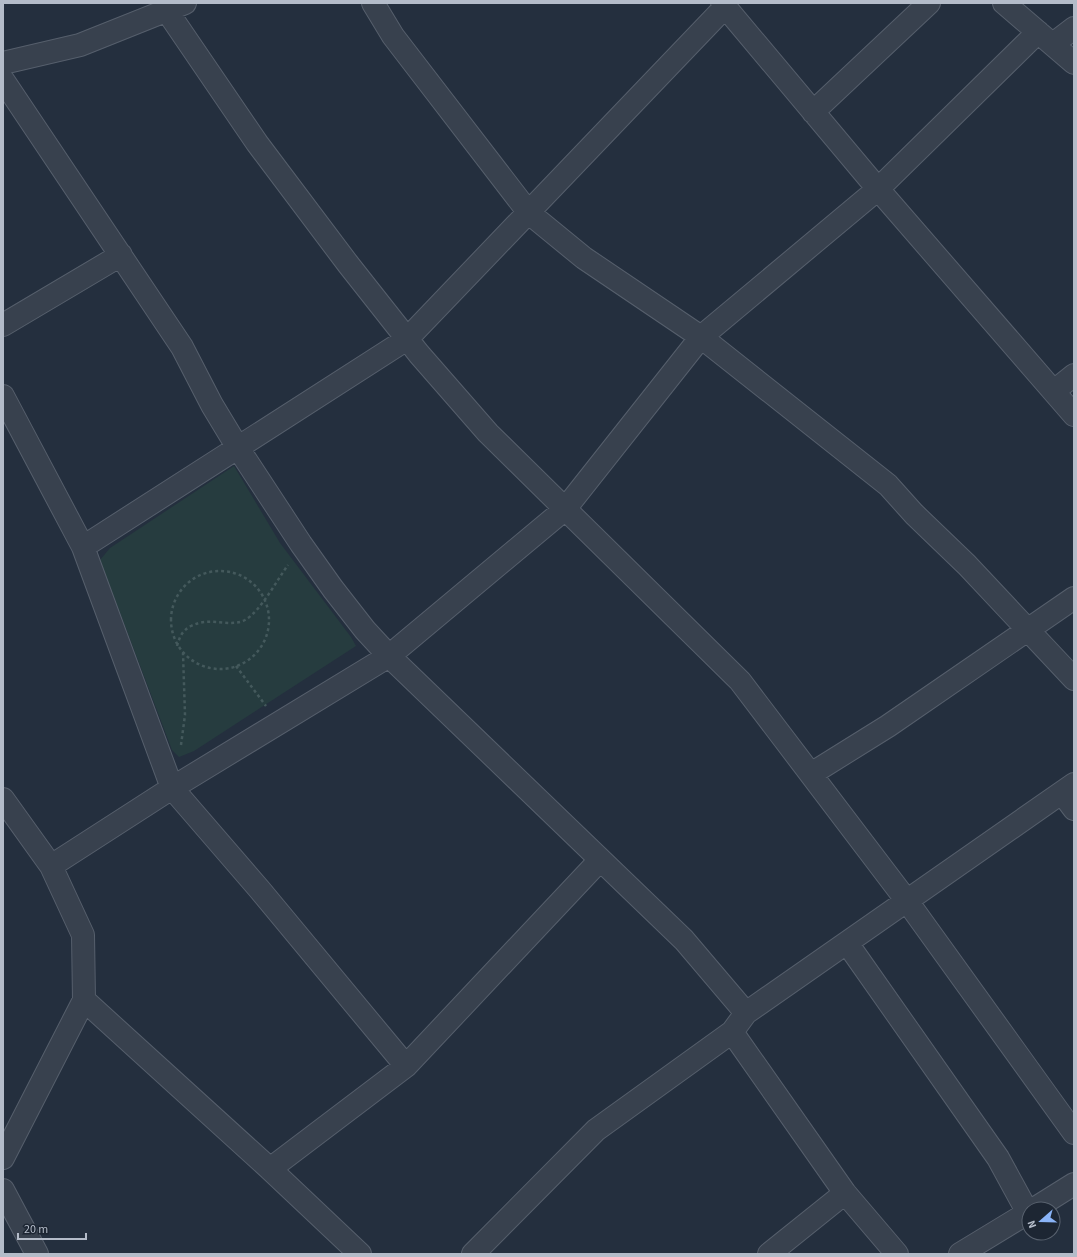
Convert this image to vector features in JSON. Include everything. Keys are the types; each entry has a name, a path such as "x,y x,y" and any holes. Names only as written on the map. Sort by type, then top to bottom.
{"street":[{"path":"373,3 393,36 529,213 584,258 701,338 888,485 914,514 967,565 1074,679"},
{"path":"813,112 929,3"},
{"path":"1004,3 1074,63"},
{"path":"83,547 407,339 529,213 724,5 878,189 1074,415"},
{"path":"3,63 80,45 176,7 257,144 407,339 488,434 740,681 908,901 1074,1133"},
{"path":"52,866 172,788 389,656 565,509 701,338 878,189 1046,38 1074,28"},
{"path":"3,80 182,347 212,405 238,448 301,544 365,630 389,656 684,940 746,1013"},
{"path":"3,325 121,255"},
{"path":"1054,391 1074,375"},
{"path":"3,396 83,547 172,788 260,890 406,1066"},
{"path":"811,774 888,726 1074,598"},
{"path":"473,1254 596,1130 732,1032 746,1013 908,901 1070,796"},
{"path":"3,798 52,866 83,934 84,1000 3,1158"},
{"path":"270,1169 406,1066 600,860"},
{"path":"847,943 998,1158 1024,1201"},
{"path":"84,1000 270,1169 360,1254"},
{"path":"732,1032 845,1193 897,1254"},
{"path":"1046,1201 1074,1184"},
{"path":"3,1190 37,1254"},
{"path":"769,1254 845,1193"},
{"path":"960,1254 1021,1217"}],"path":[{"path":"177,646 180,636 185,629 198,623 213,621 231,623 244,621 254,613 301,544"},
{"path":"212,570 235,573 243,576 255,586 264,599 269,614 268,630 262,646 251,658 236,666 220,669 203,666 188,658 177,646 172,631 170,614 174,599 183,586 196,576 212,570"},
{"path":"180,750 185,715 183,652"},
{"path":"236,666 278,724"}],"green space":[{"path":"234,466 280,543 351,637 356,646 194,751 179,757 172,750 100,560 110,548"}]}
